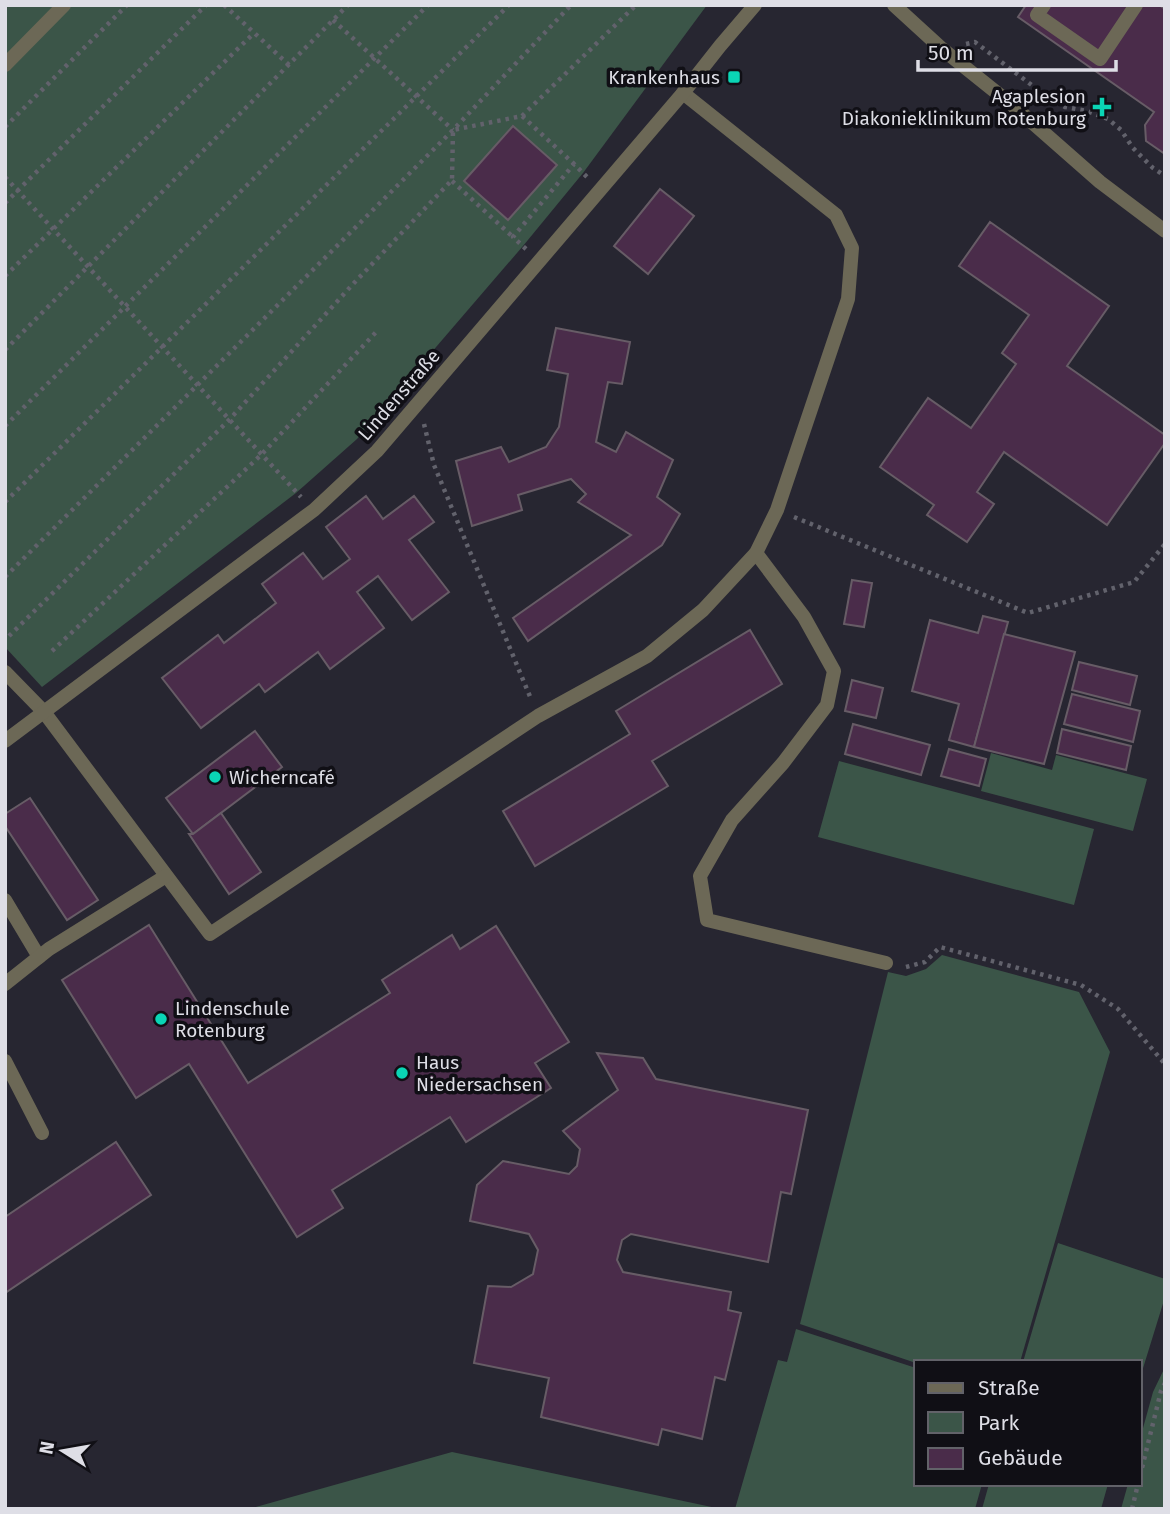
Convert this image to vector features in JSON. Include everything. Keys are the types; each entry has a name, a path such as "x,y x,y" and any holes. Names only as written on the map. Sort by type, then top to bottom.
{"street":[{"path":"5,65 64,5"},
{"name":"Lindenstraße","path":"5,741 314,510 377,451 540,262 755,5"},
{"path":"894,5 1100,182 1165,231"},
{"path":"1044,5 1037,15 1100,59 1136,5"},
{"path":"5,672 44,712 210,934 538,716 647,656 703,610 756,553 777,510 848,299 852,248 836,215 683,93"},
{"path":"756,553 804,617 834,671 827,705 783,764 732,820 700,876 707,920 886,963"},
{"path":"5,984 39,957 166,876"},
{"path":"5,900 39,957"},
{"path":"5,1061 42,1133"}],"path":[{"path":"5,127 127,5"},
{"path":"5,203 206,5"},
{"path":"224,5 289,65"},
{"path":"5,350 348,5"},
{"path":"5,426 428,5"},
{"path":"5,502 509,5"},
{"path":"5,577 453,130 571,5"},
{"path":"453,130 522,116 636,5"},
{"path":"9,636 229,420 452,180 453,130 333,20"},
{"path":"5,276 254,33"},
{"path":"975,42 1050,99 1065,107 1108,119 1121,130 1139,155 1165,176"},
{"path":"522,116 601,189"},
{"path":"513,237 574,164"},
{"path":"5,177 314,510"},
{"path":"452,180 540,262"},
{"path":"52,650 261,455 378,330"},
{"path":"419,403 434,465 538,716"},
{"path":"777,510 1028,613 1134,582 1165,544"},
{"path":"886,963 905,967 925,962 940,947 1082,985 1118,1009 1165,1064"},
{"path":"1142,1468 1165,1383"},
{"path":"1132,1509 1138,1486"}],"green space":[{"path":"5,5 707,5 583,173 357,439 296,493 42,687 5,647"},
{"path":"991,753 1052,770 1056,755 1147,779 1133,831 981,791"},
{"path":"839,761 1094,829 1074,905 818,837"},
{"path":"942,955 1079,992 1110,1052 1021,1360 914,1360 914,1362 800,1324 888,972 906,976 926,969"},
{"path":"1058,1243 1165,1279 1165,1297 1142,1372 1142,1360 1024,1360"},
{"path":"796,1329 914,1367 914,1486 981,1486 975,1509 735,1509 778,1360 787,1362"},
{"path":"1165,1367 1165,1509 1121,1509 1127,1486 1142,1486 1142,1432 1153,1392"},
{"path":"452,1452 721,1509 249,1509"},
{"path":"988,1486 1107,1486 1101,1509 982,1509"}],"building":[{"path":"1026,5 1159,5 1165,9 1165,154 1146,141 1145,125 1154,112 1018,17"},
{"path":"513,126 557,165 508,220 464,181"},
{"path":"660,189 694,216 648,274 614,246"},
{"path":"990,222 1109,306 1067,366 1165,435 1165,443 1107,525 1004,452 977,492 994,504 967,542 927,515 934,505 880,467 928,398 971,428 1016,364 1002,353 1029,315 959,266"},
{"path":"556,328 630,342 622,384 608,382 596,442 616,452 626,432 673,460 657,497 680,514 662,545 528,641 513,618 631,535 578,502 586,494 571,479 518,495 522,510 472,526 456,461 501,447 509,462 546,447 559,427 568,374 547,370"},
{"path":"366,496 383,519 414,496 434,522 409,540 449,592 412,620 378,576 357,592 384,628 330,669 318,652 265,692 259,684 201,728 162,678 218,635 224,643 276,603 262,584 303,553 323,579 350,559 326,527"},
{"path":"852,580 872,583 864,627 844,624"},
{"path":"983,616 1008,622 974,747 949,740 959,704 912,691 930,620 978,633"},
{"path":"750,630 782,684 652,761 668,786 535,866 503,811 630,734 616,711"},
{"path":"1004,634 1075,652 1044,764 974,747"},
{"path":"1079,662 1137,676 1130,705 1072,690"},
{"path":"852,680 883,688 876,718 845,711"},
{"path":"1072,694 1140,711 1133,742 1064,724"},
{"path":"853,724 930,745 921,775 845,754"},
{"path":"1062,729 1131,746 1126,770 1057,753"},
{"path":"255,731 282,767 193,834 166,798"},
{"path":"949,749 986,759 979,786 941,776"},
{"path":"30,798 98,900 67,920 5,826 5,814"},
{"path":"221,813 261,872 229,894 189,834 193,834"},
{"name":"Haus Niedersachsen","path":"149,925 248,1083 390,993 382,980 452,935 460,949 496,926 569,1042 535,1063 551,1088 466,1142 450,1117 332,1190 343,1208 297,1237 189,1064 136,1098 62,980"},
{"path":"597,1053 643,1058 656,1079 808,1110 791,1194 781,1192 768,1262 631,1234 622,1240 617,1260 623,1272 731,1292 728,1310 741,1313 725,1380 715,1377 702,1439 662,1429 658,1445 541,1417 549,1378 474,1363 488,1286 511,1287 533,1274 538,1250 529,1234 470,1221 477,1185 503,1161 569,1174 577,1166 580,1149 563,1131 618,1090"},
{"path":"116,1142 151,1195 5,1293 5,1217"}],"place":[{"name":"Krankenhaus","path":"734,77"},
{"name":"Agaplesion Diakonieklinikum Rotenburg","path":"1102,107"},
{"name":"Wicherncafé","path":"215,777"},
{"name":"Lindenschule Rotenburg","path":"161,1019"},
{"name":"Haus Niedersachsen","path":"402,1073"}]}
